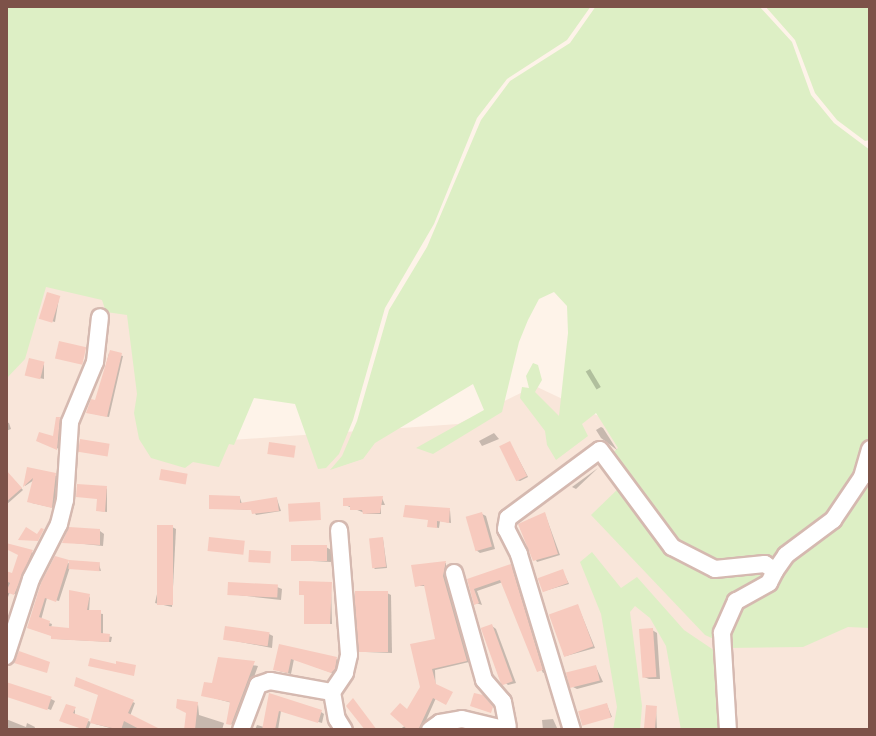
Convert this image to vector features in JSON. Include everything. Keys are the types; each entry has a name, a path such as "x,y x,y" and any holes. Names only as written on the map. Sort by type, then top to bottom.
{"street":[{"path":"6,656 31,579 59,524 65,500 70,422 95,362 100,317"},
{"path":"728,730 722,633 736,601 769,583 786,555 840,511 862,477 870,449"},
{"path":"572,730 519,554 506,529 508,518 600,450 672,547 715,569 765,564 775,571"},
{"path":"339,530 349,655 345,673 332,692 337,719 344,730"},
{"path":"430,730 440,723 462,719 507,729 503,702 484,680 454,573"},
{"path":"241,730 258,685 270,681 332,692"}],"shaded area":[{"path":"19,285 176,292 232,440 458,424 535,386 662,446 657,578 752,621 870,615 870,730 6,730 6,297"}],"green space":[{"path":"6,6 591,6 567,40 507,79 477,118 434,224 385,308 353,420 339,454 326,468 318,469 295,404 254,398 234,445 229,444 219,467 193,462 185,468 151,458 139,439 134,413 137,394 127,315 106,312 102,300 46,287 25,359 6,379"},
{"path":"596,6 759,6 792,42 811,95 834,123 870,150 870,628 848,627 803,647 726,648 731,617 779,574 711,561 684,549 609,456 618,448 596,413 582,424 588,436 556,460 547,445 545,431 520,398 522,387 529,388 526,376 533,363 538,365 542,380 535,392 559,416 568,333 567,306 554,292 539,299 528,320 519,342 502,412 433,454 416,448 484,410 473,384 375,443 363,459 330,470 342,456 357,421 389,310 427,247 481,120 510,81 570,43"},
{"path":"765,6 870,6 870,140 865,141 837,120 815,93 795,40"},
{"path":"621,486 686,560 754,567 765,573 728,602 720,617 716,640 705,635 591,515"},
{"path":"592,552 621,588 637,577 684,630 721,655 724,730 681,730 666,646 650,618 635,606 630,612 642,706 640,730 613,730 617,707 601,614 580,562"}],"building":[{"path":"47,292 60,296 52,323 39,319"},
{"path":"59,341 86,347 82,365 55,359"},
{"path":"110,350 122,353 107,417 86,413 91,399 95,400"},
{"path":"29,358 45,362 40,379 25,375"},
{"path":"56,417 60,417 57,450 36,441 39,432 53,436"},
{"path":"80,439 110,444 108,457 78,452"},
{"path":"510,441 527,476 516,481 499,446"},
{"path":"269,442 296,446 294,458 267,454"},
{"path":"27,467 56,473 52,508 27,502 33,478 23,487"},
{"path":"161,469 188,474 186,485 159,480"},
{"path":"6,470 22,488 6,502"},
{"path":"77,484 107,486 105,512 96,511 97,499 76,497"},
{"path":"209,495 240,496 240,503 277,497 279,511 252,514 251,510 209,509"},
{"path":"383,496 380,513 363,514 362,510 350,510 350,506 343,506 343,498"},
{"path":"320,502 321,520 289,522 288,504"},
{"path":"405,505 450,508 449,523 437,521 437,528 427,527 428,520 403,517"},
{"path":"482,512 492,547 476,551 466,517"},
{"path":"545,512 558,554 533,561 518,524"},
{"path":"157,525 173,525 173,605 157,605"},
{"path":"26,527 37,534 41,528 44,529 38,541 18,540"},
{"path":"69,527 100,529 100,545 62,543"},
{"path":"209,537 245,541 243,555 208,551"},
{"path":"383,537 386,567 372,568 369,538"},
{"path":"6,543 33,550 14,595 6,592 10,583 6,581 6,571 12,573 18,555 6,549"},
{"path":"291,545 327,545 327,561 291,561"},
{"path":"249,550 271,551 270,563 248,562"},
{"path":"55,556 69,560 56,602 45,598 39,617 50,621 49,626 69,628 69,590 90,594 87,610 101,610 101,633 110,634 109,642 51,639 51,636 27,628 41,583"},
{"path":"69,560 100,562 99,571 68,569"},
{"path":"446,561 443,576 467,661 432,669 436,684 453,692 446,705 433,698 419,728 408,730 390,714 400,703 407,709 420,687 410,644 435,639 424,585 415,587 411,565"},
{"path":"511,564 543,670 537,672 500,580 474,589 479,603 474,605 467,579"},
{"path":"563,569 568,583 543,592 538,578"},
{"path":"299,581 332,582 330,624 304,624 304,595 299,595"},
{"path":"228,582 278,585 277,598 227,595"},
{"path":"355,591 388,591 388,652 355,652"},
{"path":"578,604 593,646 564,657 549,615"},
{"path":"492,624 513,681 502,685 481,628"},
{"path":"225,626 270,632 268,646 223,640"},
{"path":"653,628 656,677 642,678 639,629"},
{"path":"279,644 337,657 335,669 331,673 291,659 288,673 273,670"},
{"path":"19,651 50,662 47,673 14,663"},
{"path":"218,657 255,661 231,725 226,724 230,702 201,696 204,682 212,683"},
{"path":"90,658 136,665 134,676 88,666"},
{"path":"596,665 600,681 570,688 566,672"},
{"path":"76,677 134,700 128,713 162,730 141,730 124,721 121,730 90,723 98,695 74,686"},
{"path":"6,682 52,697 47,710 6,697"},
{"path":"269,693 322,710 318,723 279,711 275,730 262,730"},
{"path":"474,693 483,695 493,707 491,713 470,706"},
{"path":"353,698 377,730 365,730 346,706"},
{"path":"177,699 198,702 195,730 184,730 186,713 176,708"},
{"path":"607,703 611,717 582,726 578,711"},
{"path":"66,704 76,707 73,713 89,719 85,730 59,721"},
{"path":"646,705 657,706 655,730 644,730"}]}
